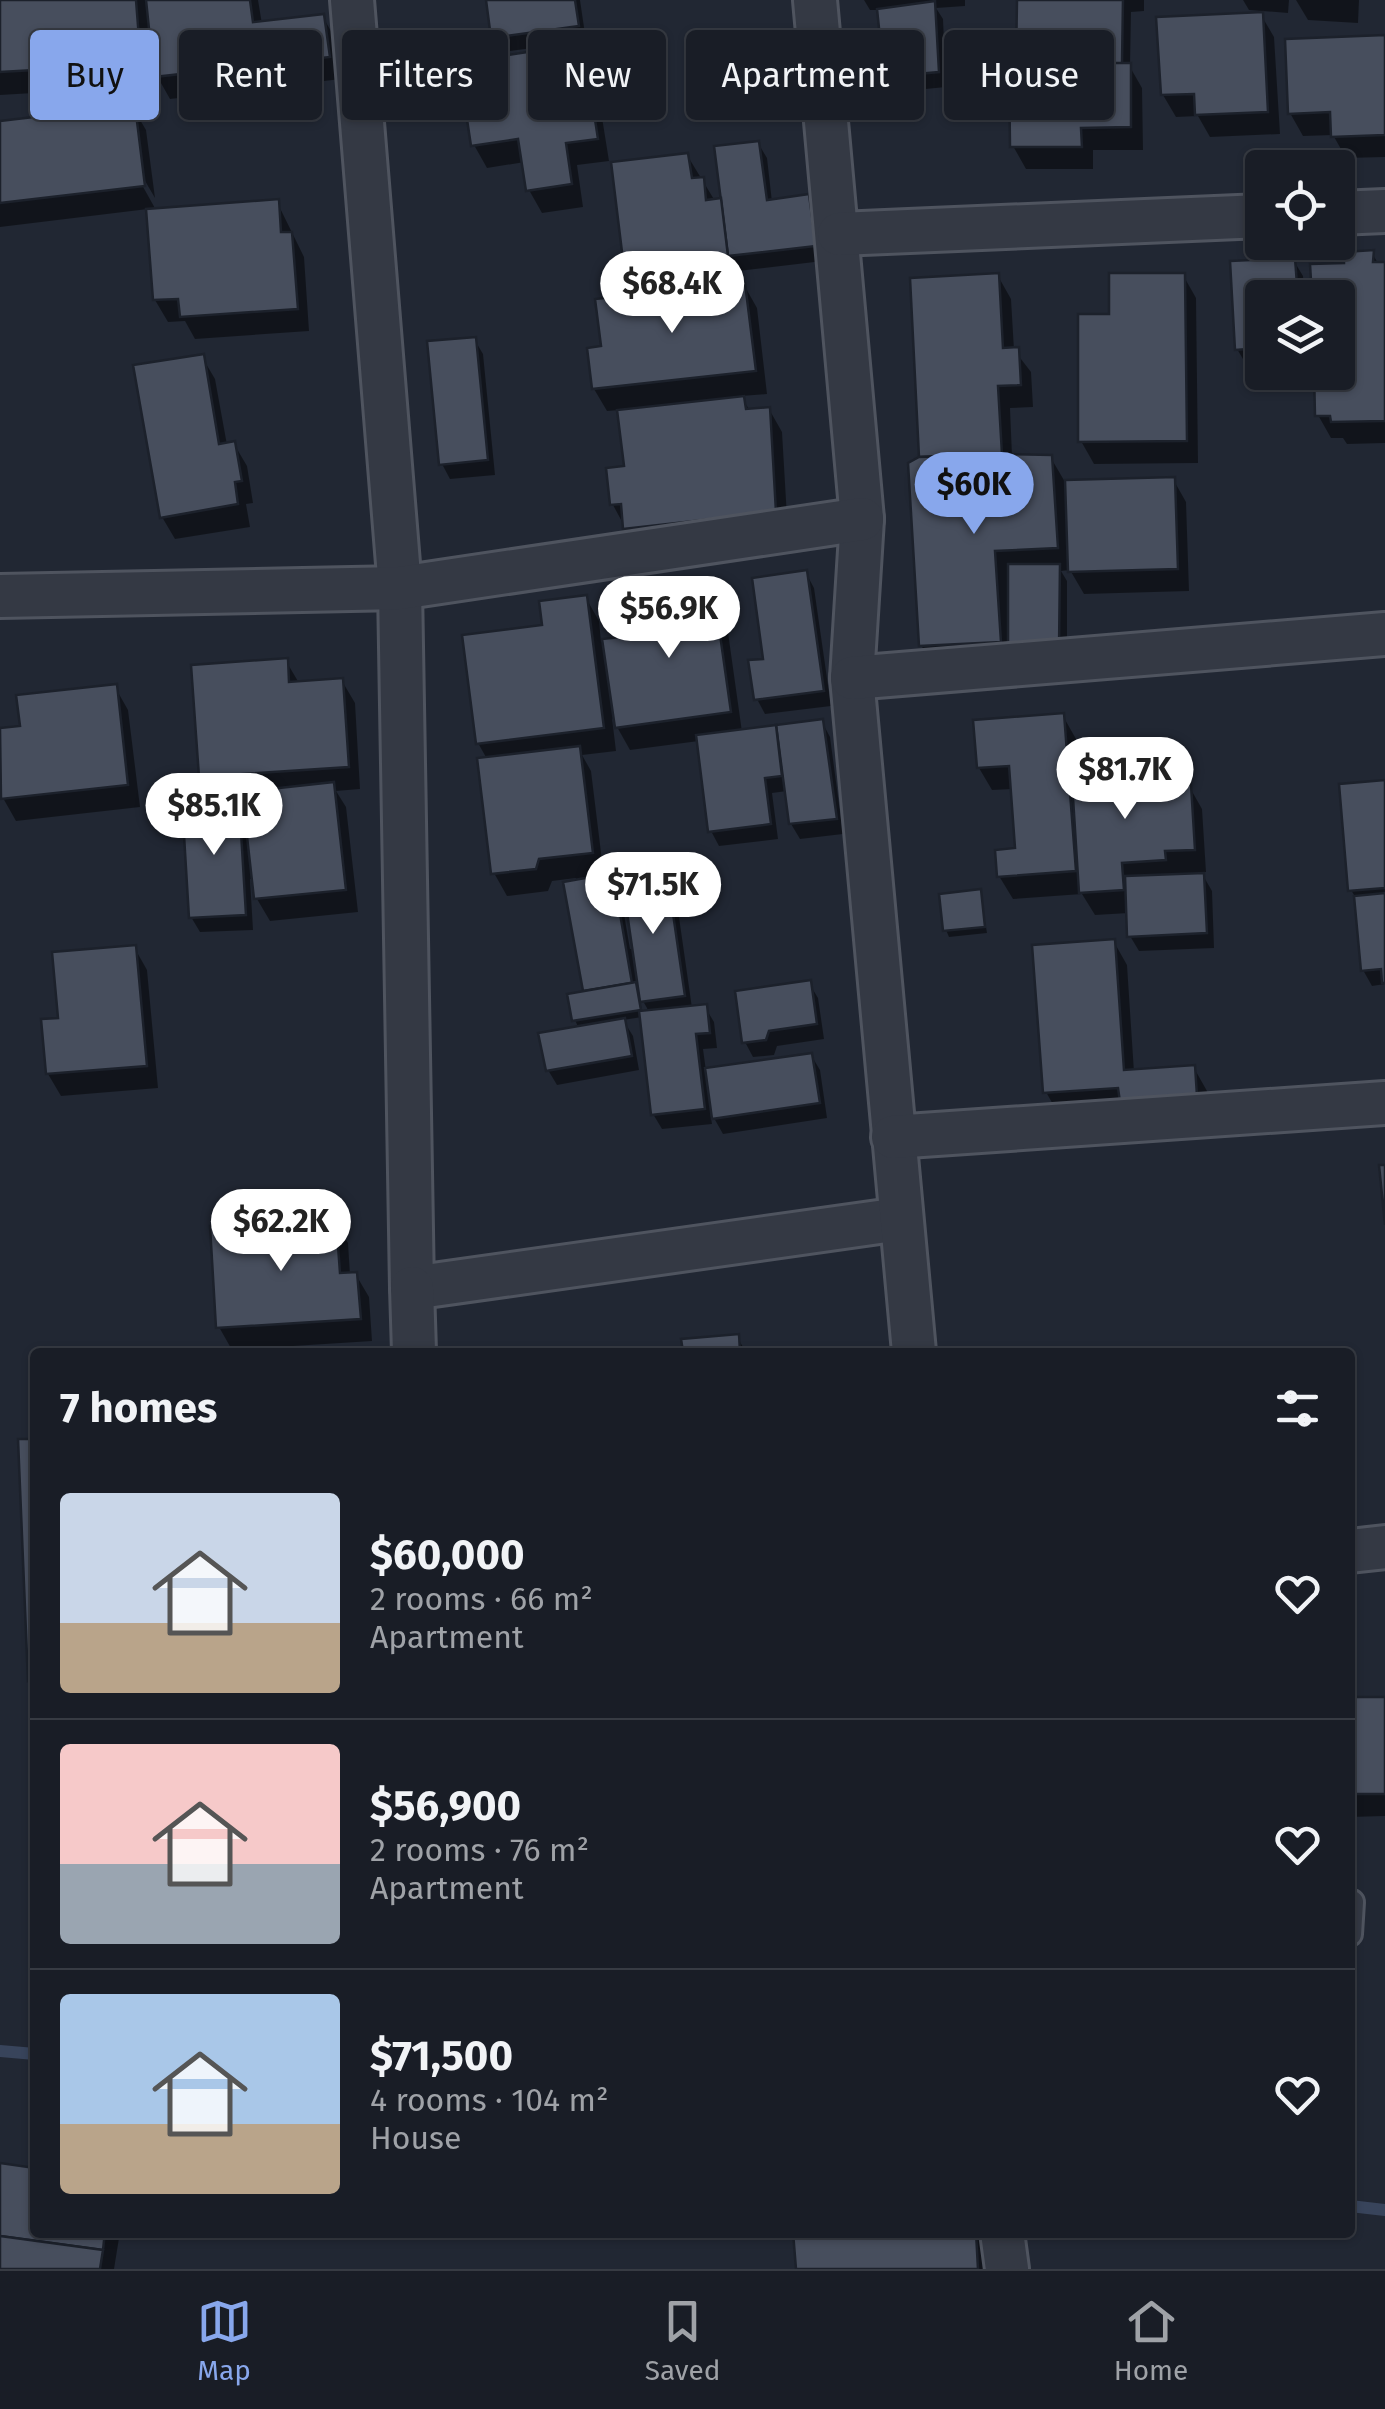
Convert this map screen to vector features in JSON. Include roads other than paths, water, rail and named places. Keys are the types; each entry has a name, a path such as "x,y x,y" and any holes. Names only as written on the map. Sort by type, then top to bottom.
{"street":[{"path":"352,0 400,588 414,1348"},
{"path":"815,0 862,518 852,678 914,1348"},
{"path":"1355,212 1385,211"},
{"path":"839,234 1245,217"},
{"path":"0,596 400,588 862,518"},
{"path":"852,678 1385,634"},
{"path":"893,1137 1385,1103"},
{"path":"412,1288 900,1218"},
{"path":"1355,1550 1385,1547"},
{"path":"1003,2238 1007,2269"}],"waterway":[{"path":"0,2051 30,2054"},
{"path":"1355,2207 1385,2210"}]}
